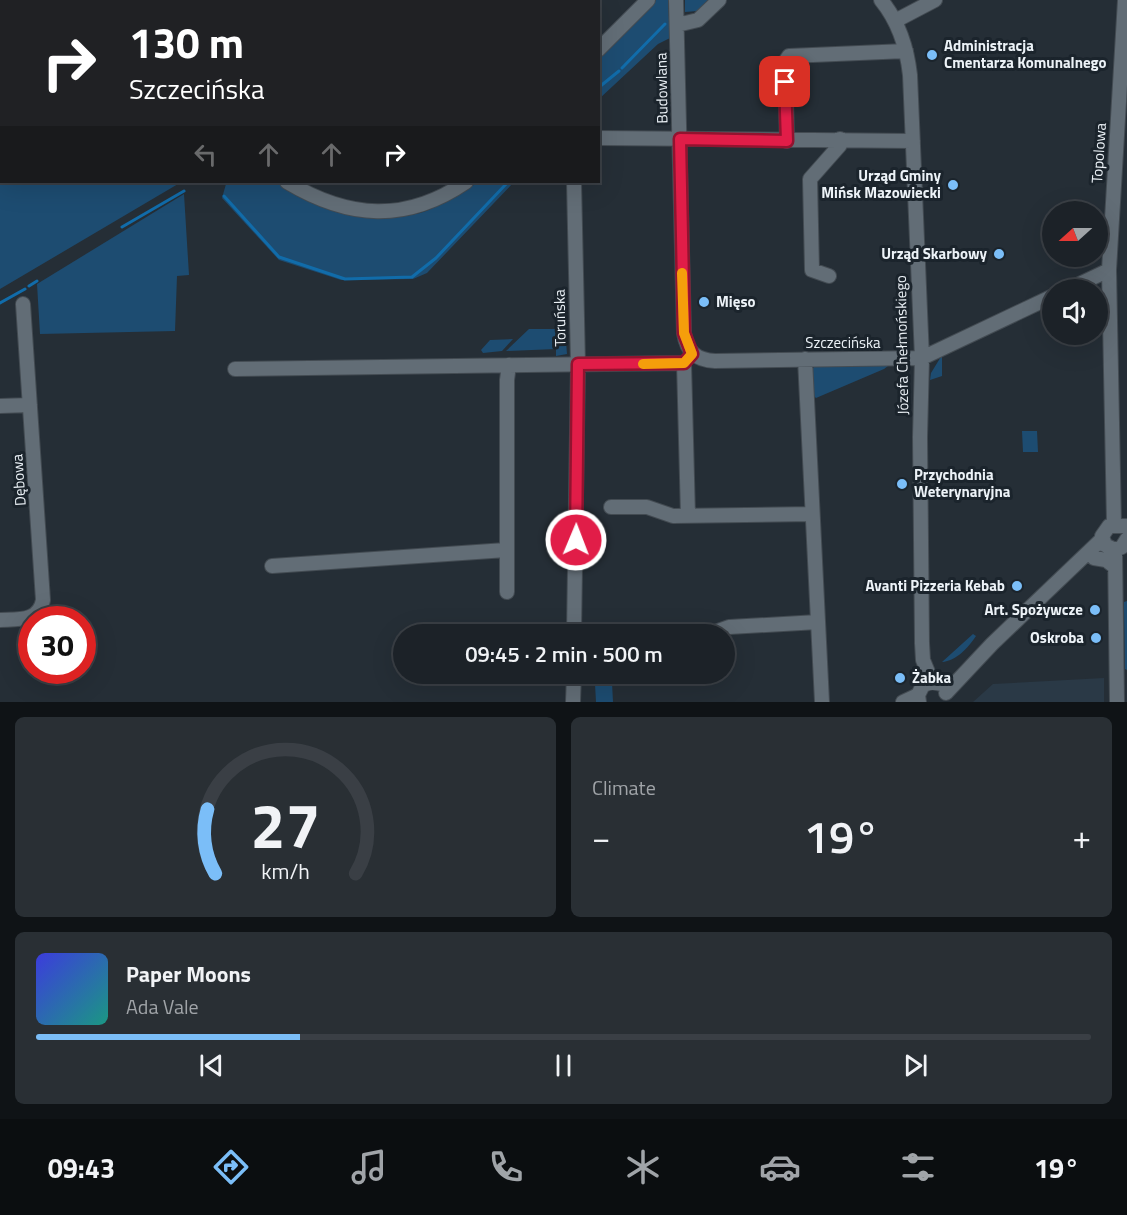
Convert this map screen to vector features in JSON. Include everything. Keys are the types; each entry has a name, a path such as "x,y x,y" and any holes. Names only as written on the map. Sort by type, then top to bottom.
{"street":[{"path":"600,48 648,0"},
{"name":"Budowlana","path":"676,0 684,333 688,358 688,516"},
{"path":"677,25 698,20 719,0"},
{"name":"Józefa Chełmońskiego","path":"882,0 895,21 906,51 913,141 921,358 923,660 932,692"},
{"path":"895,21 935,0"},
{"name":"Topolowa","path":"1123,531 1109,270 1125,0"},
{"path":"787,141 785,62 789,56 906,51"},
{"path":"600,138 913,141"},
{"path":"829,276 812,270 810,179 840,145 840,139"},
{"path":"289,183 304,192 343,207 381,211 421,206 464,183"},
{"name":"Toruńska","path":"574,183 578,364 574,624"},
{"path":"1112,208 1127,208"},
{"path":"1090,279 1109,270"},
{"name":"Szczecińska","path":"235,369 578,364 688,358 715,361 921,358 1042,301"},
{"name":"Dębowa","path":"0,620 34,616 42,607 43,600 23,304"},
{"path":"805,359 822,702"},
{"path":"507,592 507,380 509,365"},
{"path":"0,406 30,405"},
{"path":"611,507 647,507 673,516 812,514"},
{"path":"903,702 932,692 992,644 1058,583 1108,545 1122,547 1123,531 1106,529 1108,545 1115,567 1117,702"},
{"path":"1058,583 1094,558 1108,545"},
{"path":"272,566 506,550"},
{"path":"1094,558 1106,560 1115,567"},
{"path":"735,627 818,622"},
{"path":"573,702 574,684"}],"shaded area":[{"path":"656,0 668,0 670,38 658,44 600,98 600,53"},
{"path":"685,0 708,0 697,11 685,12"},
{"path":"0,183 281,183 312,200 346,213 401,217 428,210 480,183 513,183 427,273 413,279 341,280 279,260 222,198 226,184 178,184 0,289"},
{"path":"184,194 189,275 177,276 175,331 40,334 37,284"},
{"path":"529,329 565,329 567,354 556,356 556,349 506,351"},
{"path":"513,339 502,351 483,353 481,350 490,340"},
{"path":"942,355 942,376 930,380 931,373"},
{"path":"886,364 888,366 884,369 816,398 811,393 811,372 815,365"},
{"path":"1022,431 1037,431 1038,452 1023,452"},
{"path":"1127,601 1127,670 1125,669 1124,602"},
{"path":"973,634 976,636 961,653 942,662"},
{"path":"1104,678 1104,702 973,702 993,684"},
{"path":"595,684 612,684 613,702 596,702"}],"waterway":[{"path":"622,68 665,24"},
{"path":"600,86 619,71"},
{"path":"224,196 279,257 345,279 412,277 436,258 507,183"},
{"path":"122,227 184,191"},
{"path":"29,286 37,281"},
{"path":"0,303 25,289"}],"slow traffic":[{"path":"643,364 684,363 692,354 687,346 684,333 682,273"}],"place":[{"name":"Administracja Cmentarza Komunalnego","path":"932,55"},
{"name":"Urząd Gminy Mińsk Mazowiecki","path":"953,185"},
{"name":"Urząd Skarbowy","path":"999,254"},
{"name":"Mięso","path":"704,302"},
{"name":"Przychodnia Weterynaryjna","path":"902,484"},
{"name":"Avanti Pizzeria Kebab","path":"1017,586"},
{"name":"Art. Spożywcze","path":"1095,610"},
{"name":"Oskroba","path":"1096,638"},
{"name":"Żabka","path":"900,678"}],"route":[{"path":"576,540 578,364 684,363 692,354 687,346 684,333 680,139 787,141 785,82"}]}
